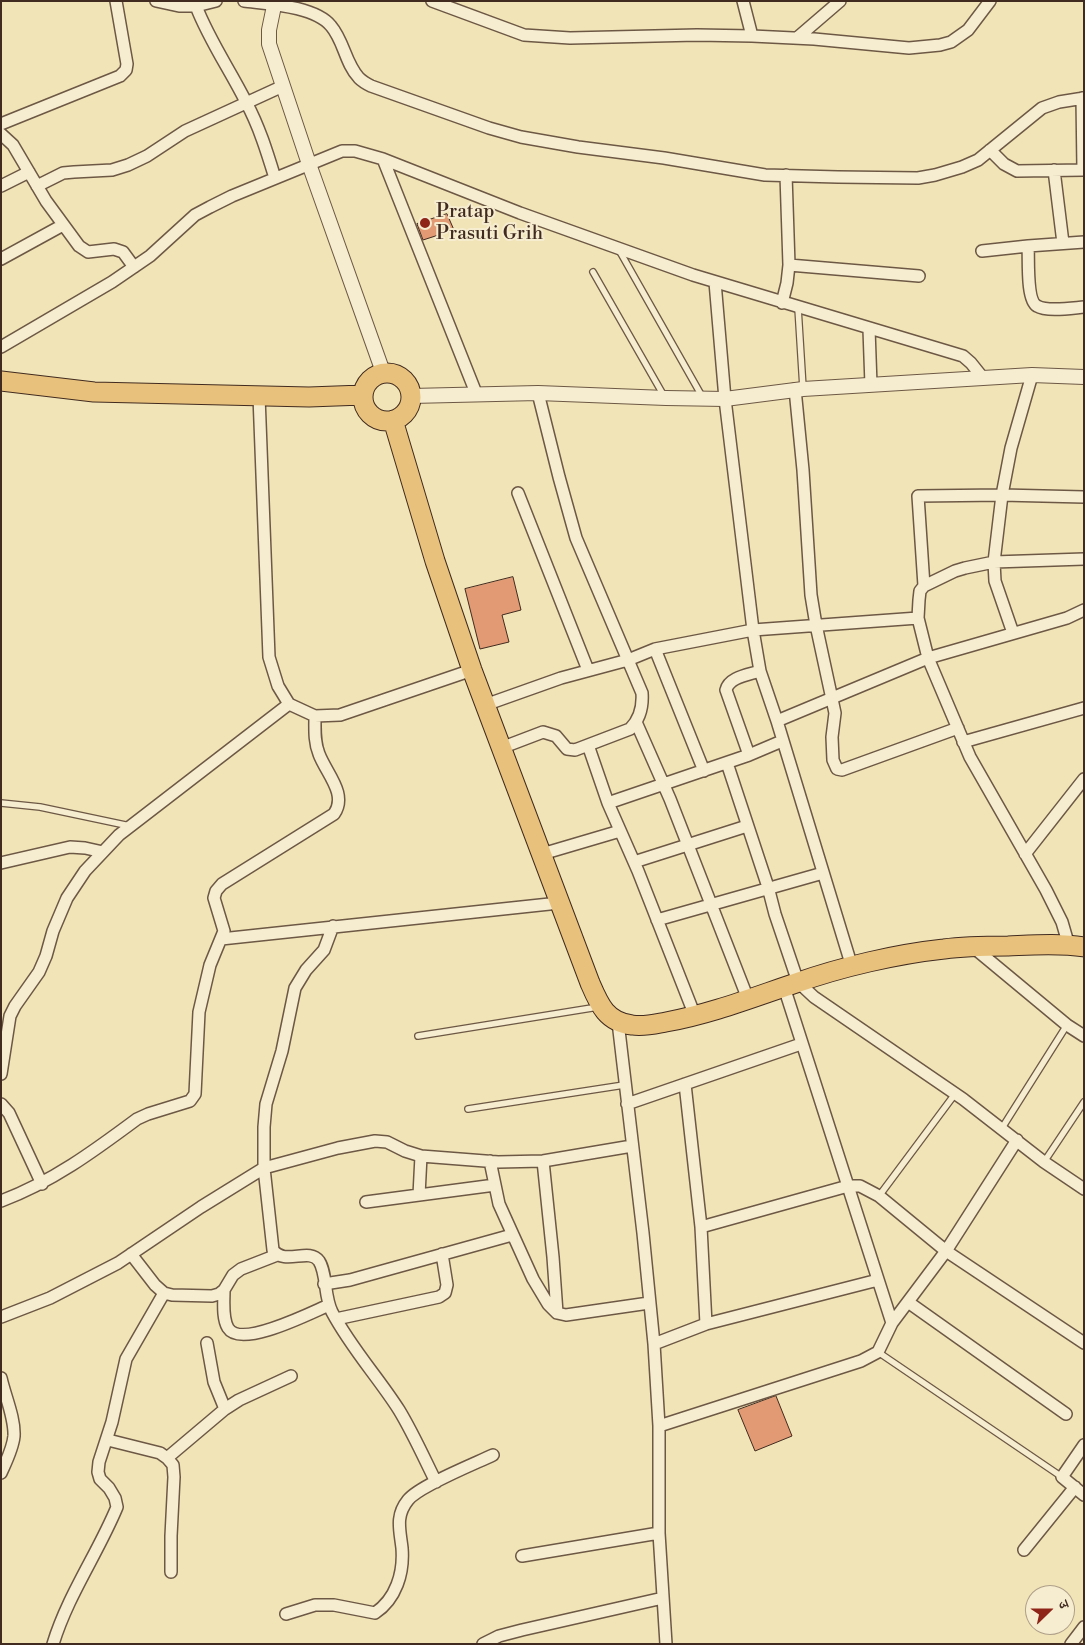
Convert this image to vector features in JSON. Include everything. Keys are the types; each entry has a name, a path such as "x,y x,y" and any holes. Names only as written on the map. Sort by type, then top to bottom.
{"main road":[{"path":"383,372 399,375 410,389 411,396 408,408 403,415 393,420 385,421 371,415 365,407 363,395 367,383 375,375 383,372"},
{"path":"1,381 95,392 310,397 363,395"},
{"path":"393,420 436,561 472,670 501,748 590,983 600,1006 618,1022 632,1026 644,1026 695,1016 852,967 903,955 973,947 1079,944"}],"street":[{"path":"1,124 120,76 126,70 128,64 116,1"},
{"path":"156,1 179,6 196,6 216,1"},
{"path":"244,1 275,3 305,11 323,19 332,27 347,60 359,78 371,86 489,128 521,137 578,147 664,158 765,175 918,178 935,176 978,160 990,150 1042,108 1059,102 1083,98 1084,170 1017,171 1004,164 990,150"},
{"path":"432,1 524,35 570,38 697,35 752,36 909,48 951,42 968,30 990,1"},
{"path":"743,1 752,36"},
{"path":"797,38 840,1"},
{"path":"275,3 269,30 269,44 309,164 383,372"},
{"path":"196,6 205,28 246,102 263,138 275,178"},
{"path":"37,186 63,174 112,170 128,165 147,156 185,131 283,86"},
{"path":"1,134 13,146 37,186 79,246 88,252 114,249 122,252 134,267"},
{"path":"1,347 112,282 150,256 195,215 232,196 342,150 354,151 383,160 520,213 715,282 963,356 972,363 983,378"},
{"path":"383,160 476,393"},
{"path":"1054,170 1063,243"},
{"path":"1,186 28,172"},
{"path":"782,303 789,264 786,175"},
{"path":"1,259 64,226"},
{"path":"982,251 1084,242"},
{"path":"1028,246 1032,302 1038,307 1049,309 1084,307"},
{"path":"789,264 919,276"},
{"path":"715,282 725,399 760,671 852,967"},
{"path":"869,329 871,385"},
{"path":"411,396 538,393 725,399 799,389 1032,375 1084,377"},
{"path":"1013,633 995,581 994,562 1002,495 1011,448 1032,375"},
{"path":"799,389 811,595 835,714 832,737 833,760 836,768 842,770 958,728"},
{"path":"501,748 543,732 556,736 567,749 576,750 630,728 636,722 643,704 642,693 576,538 538,393"},
{"path":"259,396 269,657 278,686 289,704 316,716 340,715 472,670"},
{"path":"518,493 588,670"},
{"path":"924,586 918,496 1002,495 1084,497"},
{"path":"1079,944 1062,922 970,757 928,658 918,618 920,591 924,586 954,571 994,562 1084,559"},
{"path":"776,721 928,658 1067,618 1084,610"},
{"path":"485,705 588,670 628,660 655,649 754,630 918,618"},
{"path":"655,649 704,771"},
{"path":"749,755 726,690 727,684 731,680 760,671"},
{"path":"1,1074 10,1016 39,972 46,956 52,931 67,898 85,871 119,835 289,704"},
{"path":"963,742 1084,708"},
{"path":"1,1201 42,1184 90,1154 137,1119 188,1101 195,1094 199,1012 210,965 224,931 214,898 216,891 222,884 334,814 339,807 339,798 333,780 319,754 316,743 316,716"},
{"path":"636,722 664,785 748,999"},
{"path":"608,804 749,755 782,740"},
{"path":"588,745 608,804 634,862 695,1016"},
{"path":"727,763 768,887 791,985 801,1044 892,1324"},
{"path":"1025,854 1084,779"},
{"path":"634,862 747,826"},
{"path":"542,854 620,831"},
{"path":"1,863 70,848 85,848 103,852"},
{"path":"657,920 822,873"},
{"path":"221,939 559,903"},
{"path":"277,1255 274,1250 264,1168 266,1104 282,1051 295,988 306,970 324,950 334,926"},
{"path":"973,947 1067,1025 1084,1036"},
{"path":"791,985 814,997 955,1094 1018,1140 1044,1162 1084,1189"},
{"path":"618,1022 654,1344 659,1426 659,1533 666,1644"},
{"path":"627,1104 801,1044"},
{"path":"685,1084 701,1227 706,1324"},
{"path":"1,1104 9,1113 42,1184"},
{"path":"659,1426 861,1361 878,1352 892,1324 946,1251 1018,1140"},
{"path":"1,1318 76,1286 131,1254 264,1168 338,1148 376,1141 387,1142 420,1156 490,1161 543,1161 632,1146"},
{"path":"419,1195 420,1156"},
{"path":"490,1161 499,1204 512,1235 539,1291 557,1313 566,1315 650,1303"},
{"path":"543,1161 557,1313"},
{"path":"366,1202 495,1186"},
{"path":"701,1227 848,1186 860,1186 879,1196 946,1251 1084,1344"},
{"path":"324,1284 350,1280 512,1235"},
{"path":"131,1254 164,1293 212,1296 224,1290 232,1275 241,1269 277,1255 284,1257 310,1255 316,1258 322,1268 329,1305 336,1319 400,1412 436,1482"},
{"path":"336,1319 439,1297 446,1293 442,1254"},
{"path":"654,1344 706,1324 878,1280"},
{"path":"224,1290 224,1315 228,1328 232,1332 243,1335 271,1330 329,1305"},
{"path":"53,1644 57,1630 76,1589 117,1507 115,1498 109,1488 100,1479 98,1472 99,1462 108,1440 126,1358 164,1293"},
{"path":"908,1302 1066,1414"},
{"path":"207,1343 214,1382 225,1409"},
{"path":"167,1458 225,1409 239,1400 291,1376"},
{"path":"1,1378 14,1436 1,1473"},
{"path":"108,1440 160,1453 167,1458 172,1466 174,1477 171,1572"},
{"path":"1024,1550 1079,1491 1062,1477 1084,1445"},
{"path":"286,1614 315,1605 334,1605 375,1613 384,1607 394,1595 400,1576 402,1550 398,1526 407,1501 414,1494 436,1482 493,1455"},
{"path":"522,1556 659,1533"},
{"path":"483,1644 499,1636 522,1630 663,1598"},
{"path":"1071,1644 1084,1627"}],"lane":[{"path":"618,248 703,399"},
{"path":"593,272 666,398"},
{"path":"798,308 799,389"},
{"path":"1,804 40,807 130,826"},
{"path":"418,1036 600,1006"},
{"path":"1002,1128 1067,1025"},
{"path":"468,1109 624,1085"},
{"path":"879,1196 955,1094"},
{"path":"1044,1162 1084,1102"},
{"path":"878,1352 1062,1477"}],"building":[{"path":"447,214 454,230 423,240 417,224"},
{"path":"513,577 521,610 502,615 509,642 480,649 465,589"},
{"path":"776,1396 792,1436 755,1451 738,1410"}],"place":[{"name":"Pratap Prasuti Grih","path":"425,223"}]}
